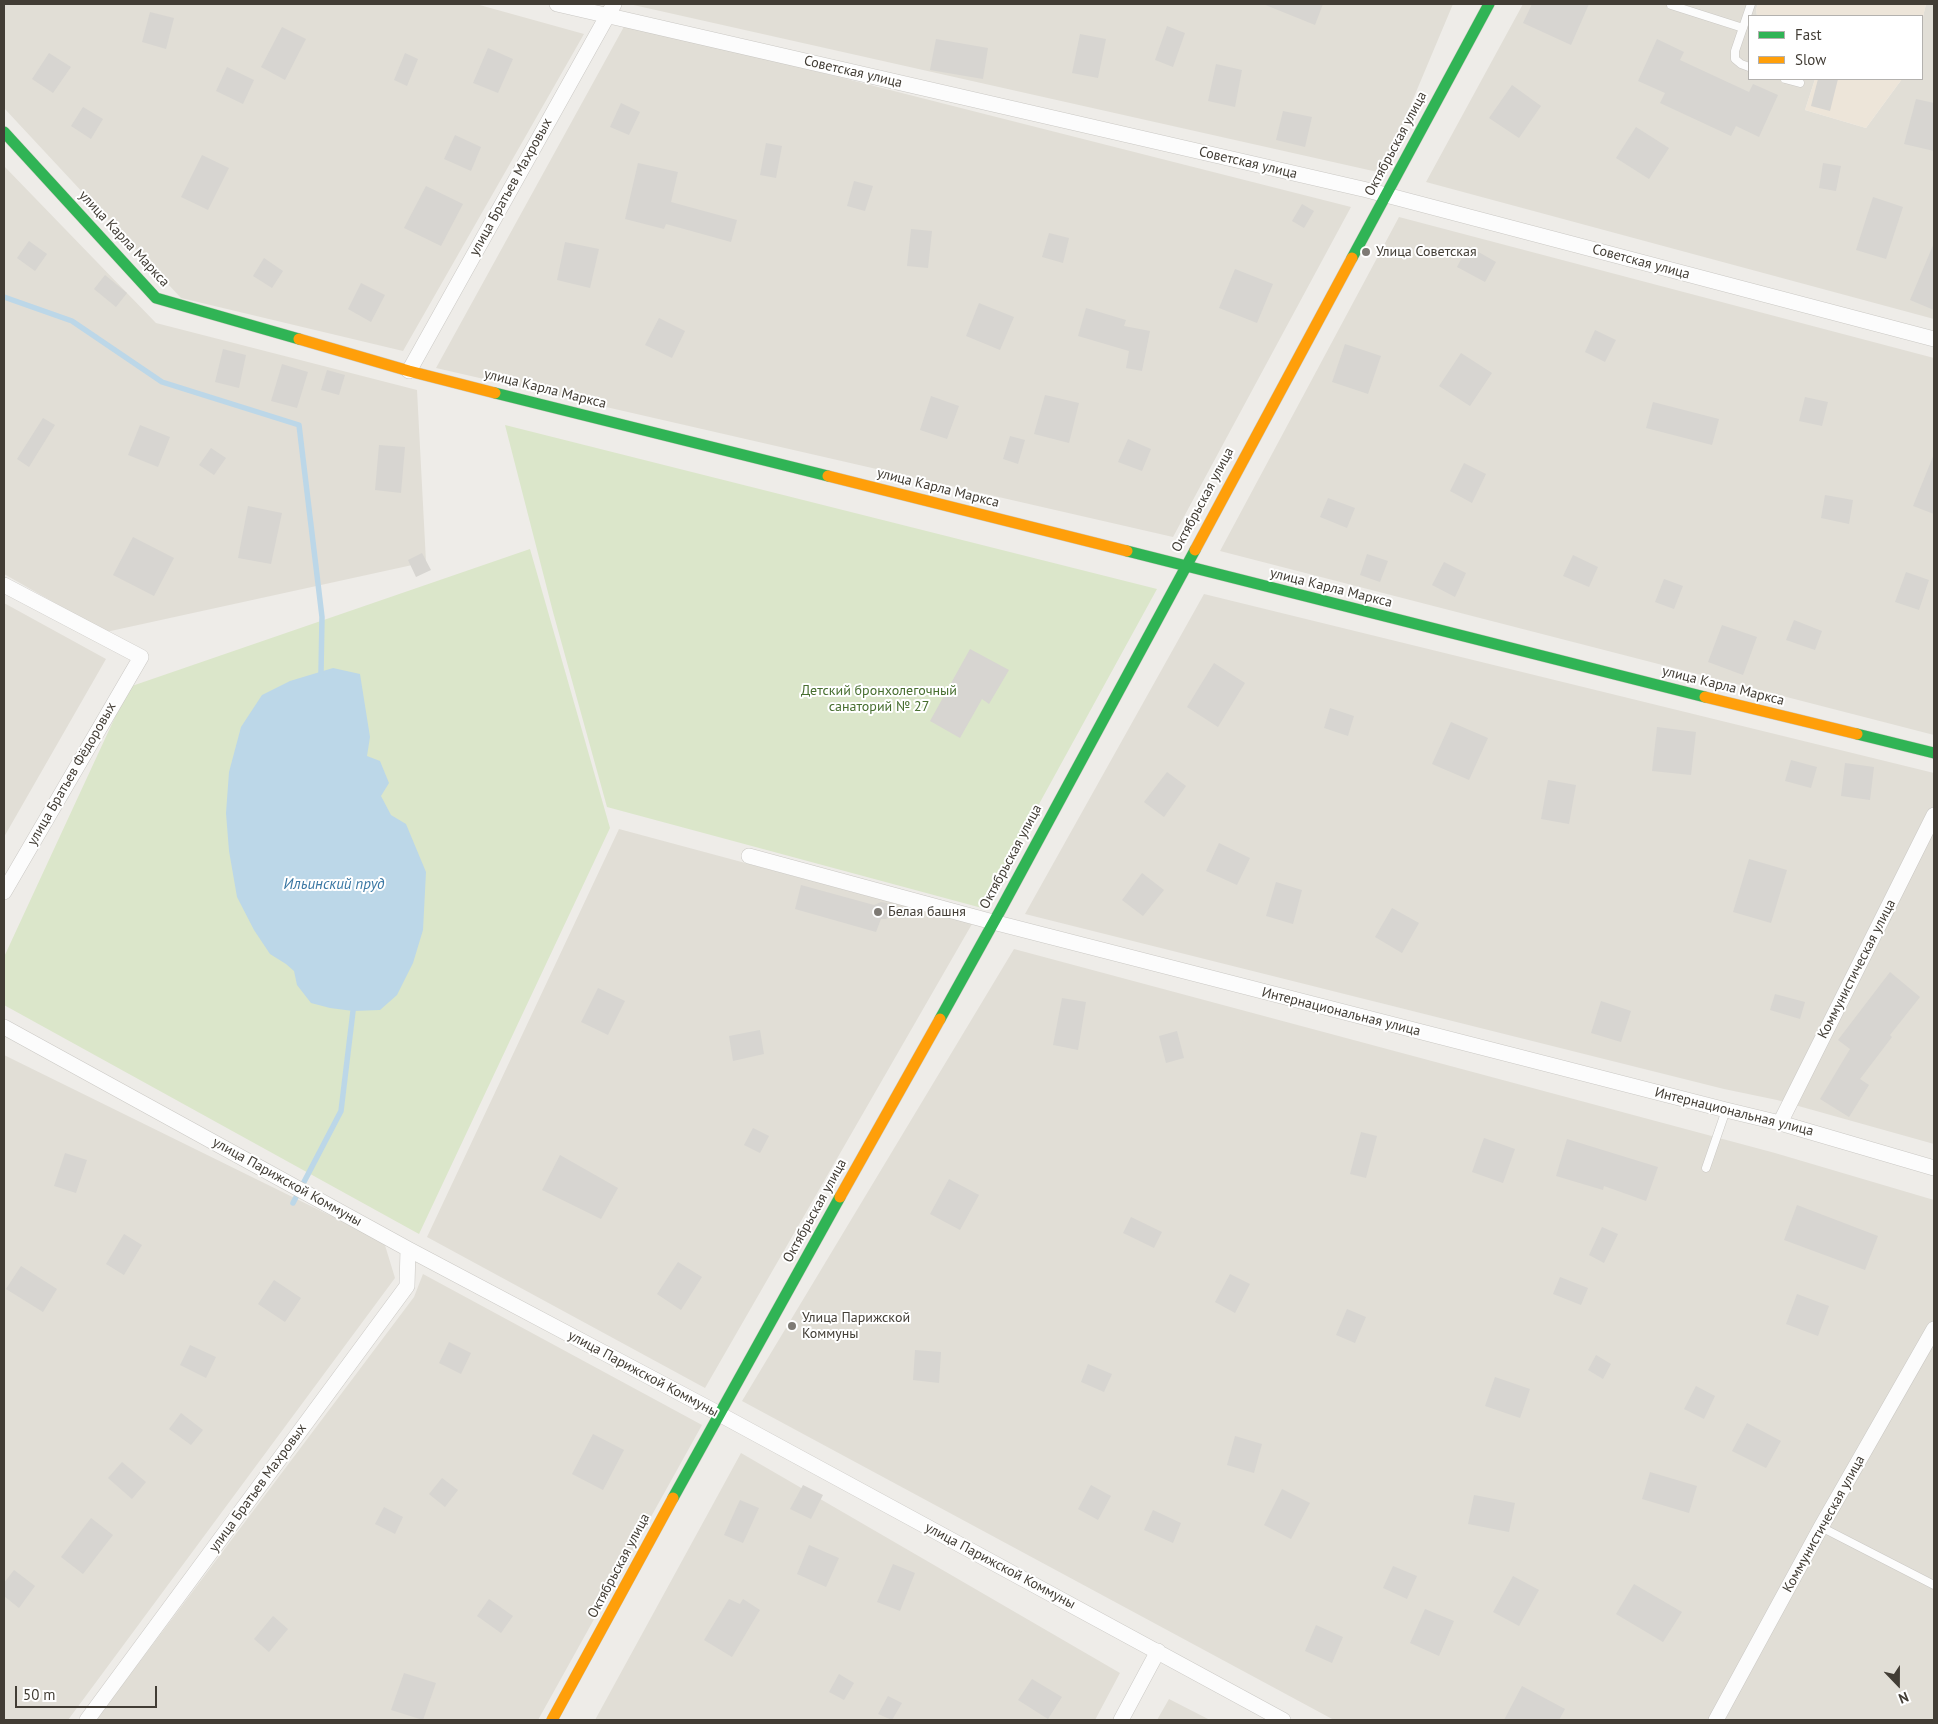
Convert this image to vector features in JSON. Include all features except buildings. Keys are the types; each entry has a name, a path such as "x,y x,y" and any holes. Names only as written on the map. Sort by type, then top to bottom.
{"street":[{"name":"Советская улица","path":"557,4 610,10 1385,194 1934,339"},
{"name":"Октябрьская улица","path":"552,1720 718,1415 993,922 1489,4"},
{"name":"улица Братьев Махровых","path":"409,371 610,10"},
{"name":"улица Карла Маркса","path":"4,132 156,298 409,371 1570,665 1934,752"},
{"name":"улица Братьев Фёдоровых","path":"4,585 141,657 4,892"},
{"name":"Коммунистическая улица","path":"1780,1123 1934,815"},
{"name":"Интернациональная улица","path":"748,856 993,922 1780,1123 1934,1168"},
{"name":"улица Парижской Коммуны","path":"4,1027 408,1249 1158,1651 1283,1720"},
{"name":"улица Братьев Махровых","path":"86,1720 407,1286 408,1249"},
{"name":"Коммунистическая улица","path":"1716,1720 1934,1329"},
{"path":"1121,1720 1158,1651"}],"lane":[{"path":"1748,67 1735,59 1735,51 1751,4"},
{"path":"1671,5 1743,28"},
{"path":"1790,80 1800,83"},
{"path":"1706,1168 1726,1110"},
{"path":"1822,1527 1934,1585"}],"shaded area":[{"path":"4,4 476,4 584,34 403,351 181,298 4,108"},
{"path":"629,4 1453,4 1382,173"},
{"path":"1523,4 1758,4 1757,15 1748,15 1748,80 1815,80 1805,110 1866,128 1901,80 1923,80 1923,17 1926,4 1934,4 1934,319 1426,182"},
{"path":"1758,4 1926,4 1923,17 1923,15 1757,15"},
{"path":"626,23 1351,207 1173,537 436,368"},
{"path":"1815,80 1901,80 1866,128 1805,110"},
{"path":"4,166 156,323 417,390 426,562 106,632 4,574"},
{"path":"1399,217 1934,358 1934,735 1220,551"},
{"path":"1204,594 1934,773 1934,1144 1777,1100 1724,1089 1025,914"},
{"path":"4,603 106,659 4,837"},
{"path":"619,829 972,924 705,1388 427,1237"},
{"path":"1014,949 1775,1153 1934,1200 1934,1720 1334,1720 742,1401"},
{"path":"4,1055 384,1242 395,1278 68,1720 4,1720"},
{"path":"423,1274 702,1425 538,1720 96,1720 414,1297"},
{"path":"741,1453 1120,1673 1095,1720 595,1720"},
{"path":"1169,1699 1210,1720 1157,1720"}],"green space":[{"name":"Детский бронхолегочный санаторий № 27","path":"505,425 1157,589 982,908 607,807 553,612"},
{"path":"530,549 610,828 419,1234 4,1005 4,957 129,687"}],"water":[{"name":"Ильинский пруд","path":"333,668 360,674 370,737 367,756 380,761 389,783 381,796 391,815 406,824 426,872 423,930 413,963 397,995 380,1010 353,1011 311,1003 297,985 294,971 270,954 254,930 237,897 229,851 226,813 229,772 241,727 262,695 290,681"}],"waterway":[{"path":"4,297 72,321 162,382 299,425 322,617 321,673"},
{"path":"293,1203 341,1111 353,1011"}],"traffic: fast":[{"path":"1352,258 1489,4"},
{"path":"4,132 156,298 299,339"},
{"path":"495,393 828,476"},
{"path":"940,1019 1195,550"},
{"path":"1127,551 1705,697"},
{"path":"1857,734 1934,753"},
{"path":"673,1498 840,1197"}],"traffic: slow":[{"path":"1195,550 1352,258"},
{"path":"299,339 409,371 495,393"},
{"path":"828,476 1127,551"},
{"path":"1705,697 1857,734"},
{"path":"840,1197 940,1019"},
{"path":"552,1720 673,1498"}],"place":[{"name":"Улица Советская","path":"1366,252"},
{"name":"Белая башня","path":"878,912"},
{"name":"Улица Парижской Коммуны","path":"792,1326"}]}
